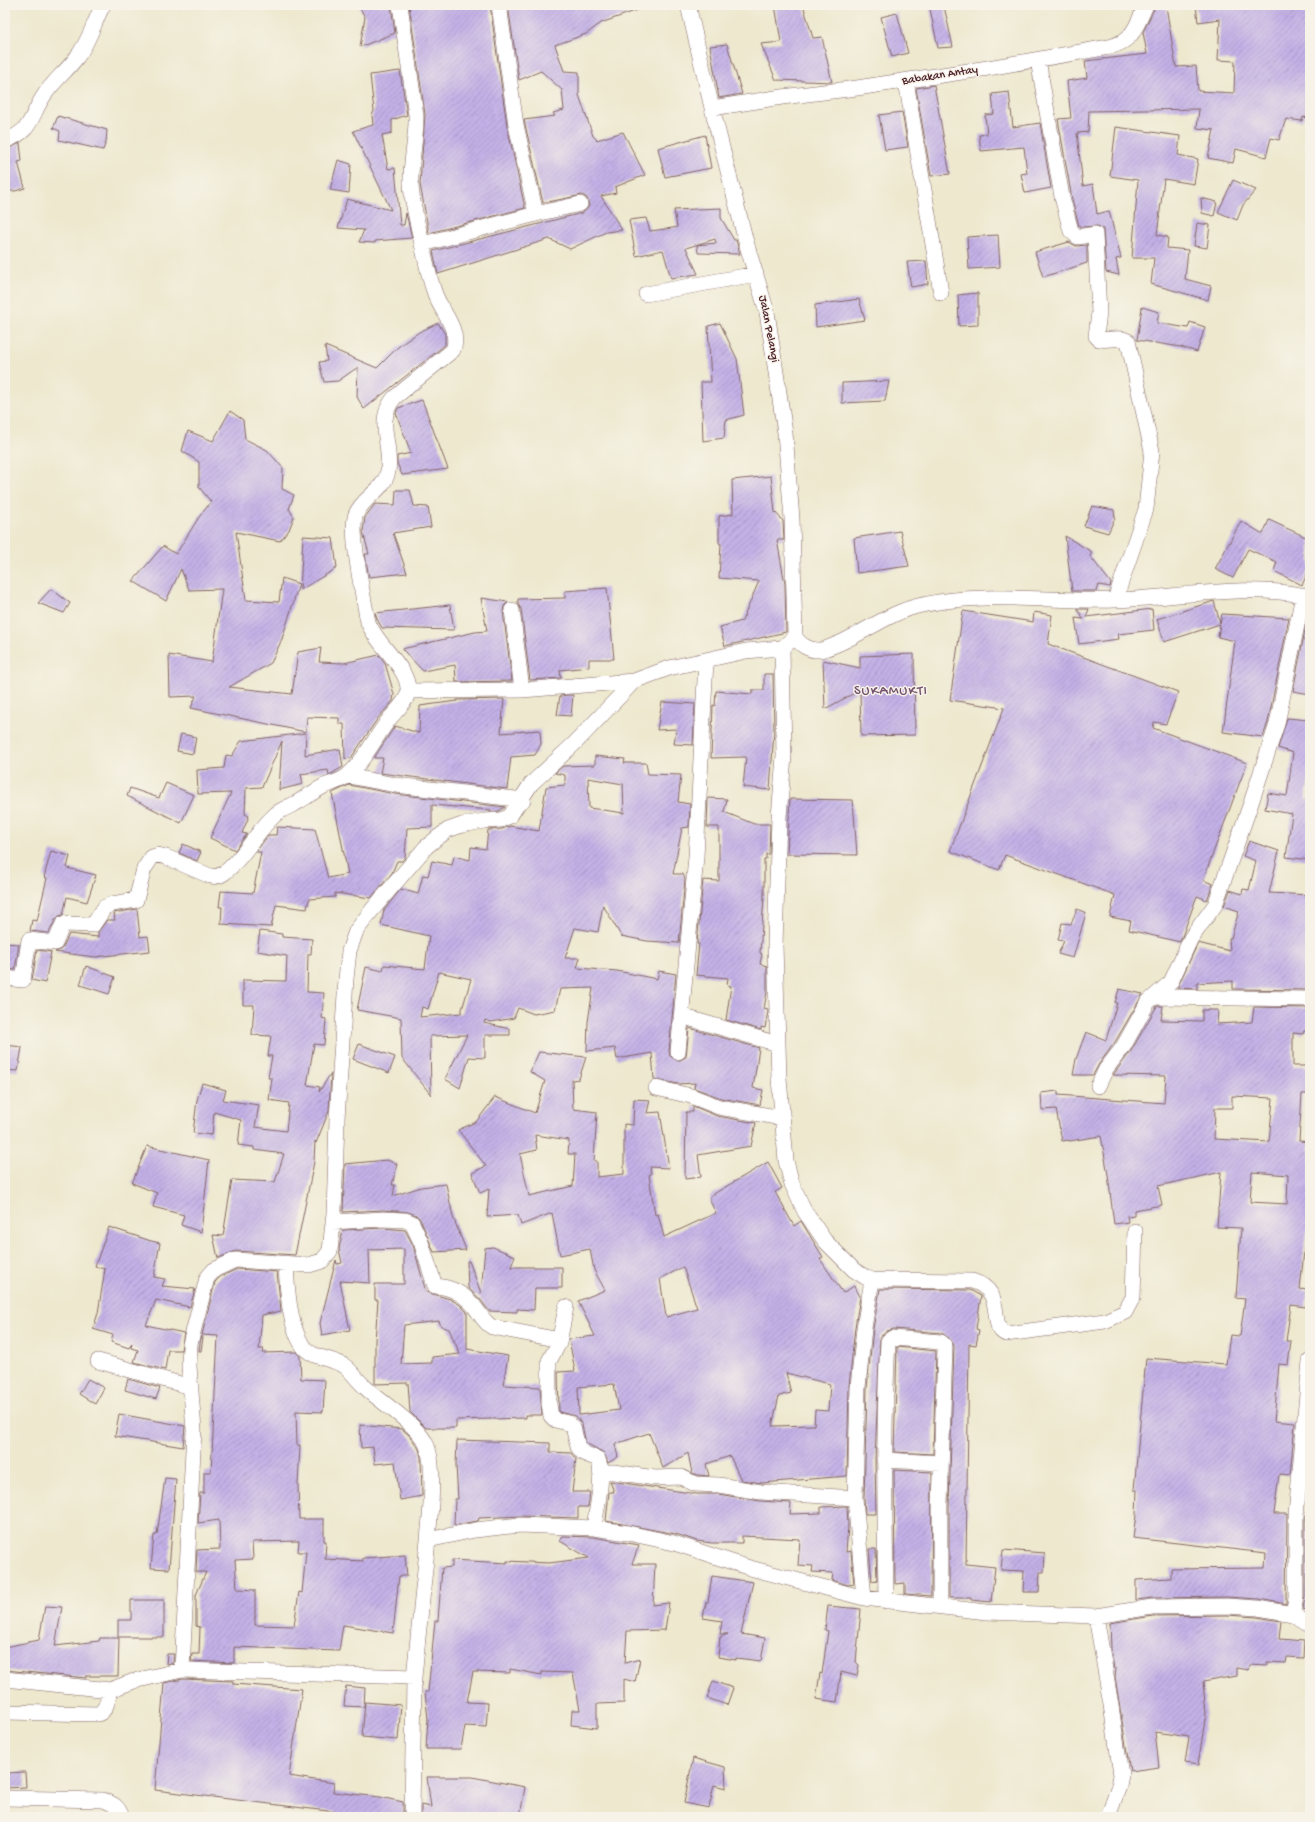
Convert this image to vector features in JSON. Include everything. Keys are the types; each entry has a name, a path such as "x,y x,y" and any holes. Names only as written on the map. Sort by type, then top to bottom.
{"street":[{"path":"5,141 23,132 29,126 44,95 78,57 103,5"},
{"path":"5,978 23,980 29,940 55,943 63,924 93,925 105,907 112,904 136,900 144,869 152,857 158,856 166,858 210,876 219,876 234,864 265,824 278,813 323,787 348,776 363,757 383,726 406,698 408,691 405,677 387,651 379,643 371,631 368,622 358,563 354,523 360,506 384,482 388,473 389,462 385,425 388,406 394,398 453,350 456,342 452,328 435,295 422,244 411,184 416,114 400,5"},
{"path":"499,5 516,125 536,214"},
{"name":"Jalan Pelangi","path":"688,5 746,242 767,312 785,433 792,519 795,637"},
{"name":"Babakan Antay","path":"712,108 782,97 906,81 1038,60 1120,44 1127,41 1134,31 1146,5"},
{"path":"1038,60 1062,197 1071,231 1078,237 1095,234 1099,313 1096,336 1102,340 1122,338 1128,341 1152,451 1146,509 1115,600"},
{"path":"906,81 940,293"},
{"path":"422,244 580,204"},
{"path":"646,294 756,274"},
{"path":"182,1670 194,1430 189,1366 190,1344 206,1278 218,1267 235,1260 308,1265 316,1264 326,1257 330,1251 333,1222 346,979 349,951 356,931 426,847 437,838 448,830 462,825 506,818 514,811 532,784 576,742 634,681 650,673 669,668 746,651 782,648 795,637 798,641 811,650 821,650 848,639 892,616 913,607 960,599 1006,598 1059,601 1115,600 1230,592 1279,592 1306,596 1277,724 1215,905 1191,938 1171,982 1148,1002 1143,1009 1123,1047 1106,1069 1098,1086"},
{"path":"512,610 522,690"},
{"path":"782,648 784,756 779,810 775,945 778,1044 786,1160 792,1184 805,1212 825,1241 854,1270 872,1280 972,1281 982,1284 992,1295 995,1303 998,1327 1000,1331 1006,1334 1105,1321 1125,1312 1133,1297 1135,1231"},
{"path":"678,1052 696,857 706,660"},
{"path":"408,691 522,690 634,681"},
{"path":"348,776 396,785 522,800"},
{"path":"1154,997 1310,999"},
{"path":"681,1016 778,1044"},
{"path":"656,1088 691,1096 719,1107 782,1118"},
{"path":"333,1222 383,1219 404,1220 412,1223 421,1242 435,1286 445,1286 463,1294 471,1301 486,1323 492,1327 560,1340"},
{"path":"286,1263 294,1328 308,1352 338,1362 346,1367 365,1388 413,1428 427,1445 432,1494 414,1677 412,1817"},
{"path":"864,1598 856,1498 858,1387 864,1328 872,1280"},
{"path":"566,1308 560,1340 549,1361 549,1404 551,1416 555,1420 568,1423 573,1427 578,1447 583,1453 598,1459 600,1472 594,1528"},
{"path":"886,1600 884,1460 888,1341 892,1338 944,1344 940,1606"},
{"path":"98,1361 190,1387"},
{"path":"1293,1614 1296,1597 1296,1514 1308,1414 1310,1361"},
{"path":"884,1460 941,1463"},
{"path":"600,1472 614,1472 654,1478 681,1477 695,1484 719,1485 761,1492 856,1498"},
{"path":"428,1540 474,1530 520,1525 594,1528 628,1533 674,1543 750,1568 864,1598 987,1612 1096,1616 1152,1607 1227,1606 1258,1608 1293,1614 1310,1626"},
{"path":"1096,1616 1111,1705 1120,1775 1119,1786 1108,1817"},
{"path":"5,1679 110,1690 134,1680 182,1670 414,1677"},
{"path":"5,1712 98,1714 102,1713 104,1709 110,1690"},
{"path":"5,1798 103,1800 113,1803 119,1808 122,1817"}],"building":[{"path":"358,5 391,5 395,33 360,47 365,17"},
{"path":"409,5 490,5 507,126 525,208 429,233 420,184 425,114"},
{"path":"508,5 646,5 646,7 601,23 586,34 555,45 564,71 579,72 579,95 593,136 597,140 623,132 645,175 615,187 616,193 601,196 622,230 606,232 570,249 549,239 438,274 433,251 582,213 589,206 587,198 582,195 543,203 524,120 555,116 553,113 564,110 562,90 541,71 519,80"},
{"path":"775,5 803,5 813,38 822,37 832,82 776,80 761,44 781,42"},
{"path":"1196,5 1310,5 1310,118 1303,117 1302,121 1286,119 1279,140 1271,138 1266,157 1236,149 1233,163 1208,158 1214,130 1197,128 1199,109 1089,111 1088,132 1077,133 1083,186 1093,184 1097,214 1109,211 1121,258 1116,259 1119,275 1106,272 1103,229 1098,226 1079,226 1072,199 1058,119 1071,118 1067,81 1087,78 1085,61 1147,54 1143,32 1155,7 1166,6 1176,67 1196,66 1198,91 1234,93 1235,61 1218,60 1220,19 1198,22"},
{"path":"944,6 953,47 938,48 930,9"},
{"path":"897,13 908,53 892,57 881,17"},
{"path":"727,44 742,94 719,98 710,46"},
{"path":"400,71 407,115 392,120 392,133 382,135 388,169 395,168 400,225 404,225 406,213 412,238 375,241 375,243 359,242 364,230 338,228 347,199 391,210 353,131 373,125 372,115 374,111 370,75"},
{"path":"934,85 950,174 931,176 916,88"},
{"path":"1009,92 1013,127 1040,123 1051,188 1025,193 1021,174 1027,173 1024,147 981,151 979,135 987,134 985,115 994,114 992,94"},
{"path":"902,112 908,147 885,150 879,115"},
{"path":"58,116 107,130 106,142 103,150 59,140 60,131 53,128"},
{"path":"1116,127 1180,136 1178,155 1198,159 1194,184 1164,179 1157,235 1168,237 1167,248 1188,250 1185,279 1211,286 1208,300 1151,284 1154,258 1132,258 1138,180 1110,176"},
{"path":"705,135 711,168 665,177 658,148"},
{"path":"20,143 22,161 18,162 25,188 15,191 5,191 5,150"},
{"path":"338,160 351,164 349,193 330,190"},
{"path":"1233,180 1256,190 1243,205 1237,220 1218,212"},
{"path":"1201,198 1217,202 1214,216 1202,213"},
{"path":"721,208 721,218 734,240 736,240 740,254 698,253 697,245 716,243 715,239 686,248 698,274 671,278 663,250 636,256 629,220 646,218 650,231 673,228 677,227 674,210"},
{"path":"1197,223 1210,225 1207,248 1194,246"},
{"path":"998,235 1000,267 969,269 967,237"},
{"path":"1069,242 1076,246 1087,245 1087,263 1043,277 1035,252"},
{"path":"926,261 928,284 911,287 907,262"},
{"path":"978,293 978,325 959,326 958,295"},
{"path":"859,299 865,320 816,327 815,305"},
{"path":"1142,307 1159,312 1157,323 1188,328 1190,322 1205,327 1197,352 1181,347 1137,340"},
{"path":"438,323 445,334 445,345 364,409 357,397 358,367 338,381 324,382 319,362 327,361 325,346 377,368 398,347 419,332"},
{"path":"720,323 737,359 744,415 726,420 724,438 703,441 701,382 711,382 708,326"},
{"path":"889,381 885,401 842,403 842,383"},
{"path":"422,400 448,469 402,475 397,463 397,456 411,453 396,413 398,408"},
{"path":"230,411 243,420 245,439 267,450 283,468 282,489 294,495 289,509 294,517 289,530 280,541 236,532 246,600 279,602 282,578 299,584 282,639 271,663 229,687 292,694 298,652 321,648 319,662 344,663 379,655 385,663 394,694 393,701 378,718 351,758 345,759 344,724 339,724 339,718 307,717 306,732 191,708 196,696 170,697 169,655 212,662 222,589 189,590 181,569 166,601 133,581 163,546 176,554 199,517 211,502 199,487 199,462 182,451 188,431 213,441"},
{"path":"771,476 775,512 783,521 784,540 777,540 785,584 786,632 725,646 720,627 742,621 759,581 719,578 721,544 719,543 719,516 733,514 732,480"},
{"path":"396,490 410,490 414,506 428,507 431,527 393,533 407,573 369,577 365,554 369,554 363,532 365,517 375,504 395,505"},
{"path":"1092,506 1114,510 1115,518 1108,533 1084,526"},
{"path":"1269,520 1310,539 1310,568 1302,585 1274,571 1277,562 1248,549 1233,578 1215,569 1241,521 1263,534"},
{"path":"900,531 909,566 857,573 854,538"},
{"path":"303,536 333,538 337,568 300,590"},
{"path":"1065,536 1092,552 1090,556 1111,583 1110,587 1099,585 1097,591 1072,591"},
{"path":"607,588 614,659 589,659 589,667 560,670 561,678 530,680 521,609 518,604 518,599 565,598 565,591"},
{"path":"51,589 70,603 64,613 38,603"},
{"path":"481,598 508,602 504,606 503,611 512,681 456,682 455,665 423,671 402,649 475,632 487,631"},
{"path":"1214,601 1220,623 1222,614 1289,618 1268,722 1263,737 1223,732 1235,641 1218,637 1220,624 1164,642 1157,619"},
{"path":"450,605 454,630 382,628 375,613"},
{"path":"1077,609 1089,609 1086,617 1152,609 1154,630 1118,634 1119,639 1079,644 1075,618 1084,619"},
{"path":"963,611 1033,622 1034,612 1052,615 1048,644 1178,692 1166,724 1154,722 1153,728 1247,763 1203,880 1213,884 1207,900 1197,896 1180,942 1129,930 1131,921 1110,917 1115,895 1005,855 999,870 950,851 1004,708 950,700"},
{"path":"1307,620 1310,620 1310,694 1293,691"},
{"path":"914,654 915,735 861,736 860,690 825,709 823,660 860,668 860,656"},
{"path":"764,674 773,674 774,730 770,790 743,787 746,757 711,758 713,705 715,706 716,691 752,694 752,690 764,690"},
{"path":"573,695 571,716 557,715 560,696"},
{"path":"504,699 501,733 540,730 541,744 535,755 511,757 507,789 380,773 383,758 374,758 395,726 419,733 420,706 457,700"},
{"path":"662,702 695,704 693,745 674,744 676,729 657,730"},
{"path":"1287,718 1310,720 1310,774 1306,800 1310,800 1310,860 1286,857 1292,814 1265,809 1268,793 1287,796 1293,753 1278,748"},
{"path":"306,733 305,755 340,749 343,767 329,775 328,770 301,774 303,784 279,790 282,741 262,787 246,788 245,814 249,816 242,833 247,834 235,850 210,838 231,793 198,794 197,770 224,768 226,755 232,756 241,741"},
{"path":"181,734 196,737 193,754 177,751"},
{"path":"595,756 625,759 624,763 646,763 648,774 681,775 678,802 690,804 689,827 682,828 673,874 683,874 685,879 679,943 647,941 621,936 603,905 598,932 575,928 565,958 580,958 577,968 617,971 657,979 659,971 676,974 669,1051 670,1056 678,1061 686,1057 689,1028 759,1048 753,1088 763,1090 760,1105 721,1098 694,1088 695,1083 678,1084 654,1079 652,1053 617,1059 615,1048 587,1051 588,1022 593,988 560,989 555,1010 534,1014 518,1008 514,1018 491,1022 485,1020 484,1023 510,1029 510,1035 485,1035 485,1058 469,1057 460,1088 445,1079 467,1035 430,1036 431,1095 402,1058 401,1018 357,1010 366,967 383,971 384,965 425,969 429,936 381,925 384,910 401,889 418,894 423,875 428,876 432,861 452,865 454,856 470,860 471,847 486,849 488,830 502,829 510,826 539,831 546,787 565,785 565,775 555,773 563,766 595,765","holes":["588,778 623,784 624,813 589,808","439,972 471,979 461,1013 420,1017 422,1007 428,1009"]},
{"path":"166,783 194,795 181,823 127,796 130,788 159,798"},
{"path":"349,785 395,794 505,807 499,811 490,812 491,810 432,805 432,827 407,828 405,858 402,861 397,861 392,873 371,898 335,893 335,897 309,899 307,909 276,905 271,927 221,924 222,907 219,907 221,891 253,893 261,852 256,852 268,835 276,835 277,827 315,829 328,878 348,874 332,793"},
{"path":"708,798 727,799 724,812 754,824 770,824 769,854 766,854 766,859 764,859 764,897 760,953 762,954 760,964 767,966 767,992 764,1008 768,1009 768,1011 765,1028 761,1027 761,1030 726,1020 731,986 727,985 728,978 696,975 699,944 697,944 703,880 719,881 719,827 707,827"},
{"path":"790,799 853,800 857,855 787,854"},
{"path":"1249,841 1279,851 1269,893 1310,895 1310,990 1233,989 1233,981 1197,983 1197,989 1177,988 1198,943 1230,951 1229,938 1231,938 1239,911 1224,906 1230,890 1242,894 1243,889 1249,890 1256,861 1243,856"},
{"path":"183,844 201,852 197,861 179,853"},
{"path":"51,851 70,856 67,868 96,875 87,902 67,897 63,915 59,916 55,920 49,933 30,931 32,920 37,921 47,878 44,877"},
{"path":"137,909 140,937 148,936 150,951 95,957 55,952 63,947 69,934 98,937 98,932 107,920 115,920 114,913"},
{"path":"1077,909 1086,913 1073,958 1058,954 1064,941 1058,940 1062,923 1071,924"},
{"path":"260,931 282,934 282,937 312,939 311,954 308,954 307,992 324,993 322,1018 326,1019 324,1045 314,1044 307,1085 320,1087 319,1092 331,1073 329,1111 316,1143 315,1141 314,1162 295,1255 236,1251 218,1258 213,1235 223,1236 232,1180 275,1182 284,1154 254,1150 254,1147 238,1145 241,1120 214,1112 212,1135 193,1133 197,1100 202,1083 226,1090 223,1100 259,1105 255,1127 286,1131 289,1103 269,1100 272,1078 268,1078 272,1056 268,1056 271,1036 252,1035 254,1005 243,1005 243,980 286,981 287,956 257,951"},
{"path":"5,943 19,944 15,970 5,969"},
{"path":"37,950 51,952 45,983 32,980"},
{"path":"86,966 115,977 109,994 80,985"},
{"path":"1119,989 1143,994 1115,1042 1093,1075 1073,1075 1076,1059 1086,1032 1106,1040 1117,1003 1115,1003"},
{"path":"1157,1006 1163,1006 1161,1020 1202,1021 1202,1010 1218,1010 1217,1024 1252,1022 1254,1007 1310,1008 1310,1031 1304,1031 1303,1034 1293,1033 1293,1066 1310,1066 1310,1094 1302,1094 1299,1141 1310,1142 1310,1233 1306,1232 1300,1289 1308,1290 1306,1307 1291,1305 1286,1341 1291,1341 1288,1365 1279,1364 1274,1421 1295,1423 1290,1475 1279,1474 1274,1514 1287,1514 1286,1604 1259,1599 1227,1597 1152,1598 1136,1600 1136,1580 1171,1578 1171,1569 1265,1568 1266,1553 1133,1538 1137,1490 1134,1490 1146,1358 1226,1364 1230,1335 1240,1336 1245,1299 1236,1298 1241,1228 1217,1227 1221,1172 1158,1186 1162,1205 1134,1210 1134,1215 1127,1216 1128,1222 1114,1224 1108,1175 1101,1136 1062,1141 1056,1109 1042,1110 1041,1093 1058,1091 1058,1095 1164,1103 1166,1076 1113,1075 1131,1051","holes":["1232,1096 1273,1098 1269,1142 1214,1139 1215,1108 1232,1108","1252,1172 1288,1175 1287,1204 1250,1202"]},
{"path":"359,1044 395,1057 389,1073 353,1059"},
{"path":"5,1045 22,1047 18,1071 5,1070"},
{"path":"539,1052 586,1057 579,1079 572,1080 573,1109 597,1112 594,1161 597,1161 597,1177 624,1174 624,1124 633,1125 634,1099 650,1100 647,1113 660,1112 669,1168 650,1167 651,1174 649,1175 655,1215 658,1214 664,1237 716,1213 710,1201 710,1196 768,1162 782,1188 775,1192 794,1226 801,1221 823,1257 820,1259 843,1293 854,1286 860,1296 855,1327 849,1386 847,1476 762,1483 741,1480 730,1456 706,1464 709,1476 697,1475 692,1473 688,1453 663,1468 649,1433 615,1444 618,1457 608,1463 604,1453 586,1443 582,1425 576,1416 559,1412 558,1372 575,1371 569,1339 595,1336 578,1301 605,1290 594,1270 590,1249 560,1255 552,1213 521,1225 518,1215 487,1217 489,1189 480,1193 472,1173 486,1166 458,1130 476,1122 495,1097 535,1113 545,1081 530,1072","holes":["535,1135 569,1140 568,1154 575,1154 573,1186 529,1196 520,1154 537,1150","683,1267 697,1308 666,1317 660,1279","786,1373 830,1384 828,1411 815,1410 814,1425 772,1426 779,1396 791,1393","614,1384 619,1410 579,1415 578,1387"]},
{"path":"693,1106 717,1116 756,1123 751,1146 698,1155 701,1177 685,1179 686,1112 693,1112"},
{"path":"147,1146 209,1160 201,1232 181,1225 184,1215 153,1207 157,1193 132,1183"},
{"path":"387,1160 397,1164 392,1185 395,1185 393,1196 421,1187 446,1184 453,1217 466,1250 434,1252 420,1219 416,1215 408,1212 383,1210 343,1212 345,1164"},
{"path":"109,1227 160,1243 154,1277 165,1279 162,1286 195,1289 190,1307 156,1300 146,1325 184,1333 181,1350 168,1350 165,1370 134,1362 138,1350 131,1348 132,1343 129,1348 111,1342 113,1335 93,1329 98,1313 105,1269 95,1266"},
{"path":"383,1228 405,1230 413,1245 426,1292 450,1299 459,1304 467,1312 467,1349 508,1356 503,1385 540,1387 542,1415 526,1415 526,1418 456,1420 456,1428 426,1428 410,1412 408,1383 375,1384 375,1341 378,1300 375,1300 375,1284 404,1284 404,1249 369,1250 370,1283 340,1281 350,1330 322,1335 320,1323 336,1260 337,1264 342,1263 339,1249 343,1230","holes":["439,1321 441,1326 449,1329 460,1354 432,1357 432,1363 401,1364 404,1325"]},
{"path":"493,1247 515,1256 511,1267 562,1267 562,1288 535,1288 534,1310 517,1309 517,1312 489,1311 480,1299 468,1288 467,1261 469,1261 481,1293 485,1248"},
{"path":"237,1269 277,1272 281,1311 262,1315 259,1349 264,1349 263,1353 296,1352 300,1356 301,1379 325,1380 323,1412 296,1411 297,1445 300,1445 298,1485 299,1519 324,1519 324,1541 326,1541 325,1559 363,1561 363,1558 405,1555 407,1576 399,1576 393,1633 343,1625 339,1651 234,1647 234,1663 191,1661 192,1654 199,1654 200,1627 196,1626 196,1595 206,1572 196,1572 197,1550 220,1549 219,1520 198,1523 200,1493 204,1493 204,1472 211,1472 218,1336 202,1335 215,1282 220,1277","holes":["299,1541 298,1552 306,1552 302,1593 299,1592 294,1626 255,1625 255,1590 237,1589 235,1560 253,1559 252,1542"]},
{"path":"880,1289 970,1290 981,1296 976,1329 979,1330 976,1345 969,1344 966,1564 995,1567 991,1602 971,1600 971,1598 949,1598 949,1506 954,1346 951,1340 942,1333 893,1329 887,1331 880,1337 875,1460 876,1514 865,1514 864,1498 867,1388 873,1329"},
{"path":"201,1336 203,1337 201,1351 199,1351"},
{"path":"897,1347 936,1351 933,1454 894,1452"},
{"path":"88,1379 104,1388 95,1404 79,1394"},
{"path":"128,1379 160,1388 156,1399 125,1390"},
{"path":"119,1414 185,1426 183,1447 115,1436"},
{"path":"360,1425 402,1429 410,1436 419,1449 421,1457 422,1496 400,1500 395,1462 375,1464 373,1447 361,1448"},
{"path":"457,1440 550,1443 550,1452 571,1453 576,1459 572,1492 590,1492 588,1507 578,1507 578,1518 520,1516 479,1518 478,1521 454,1525 455,1499 458,1499 456,1465"},
{"path":"894,1470 932,1472 931,1596 905,1594 905,1583 895,1584"},
{"path":"165,1478 176,1479 169,1569 151,1568 154,1535 157,1535"},
{"path":"610,1481 697,1494 718,1494 760,1501 791,1503 790,1514 821,1513 821,1507 847,1506 848,1526 846,1552 851,1551 854,1584 848,1585 832,1580 833,1573 812,1572 813,1566 798,1565 800,1539 742,1536 742,1543 712,1543 697,1541 676,1534 606,1521 609,1492 614,1492"},
{"path":"1305,1515 1310,1515 1310,1611 1303,1609 1305,1597"},
{"path":"563,1536 593,1537 639,1545 632,1564 655,1564 653,1605 669,1603 665,1630 627,1631 625,1663 640,1659 635,1682 624,1679 624,1703 597,1704 597,1728 571,1725 572,1710 580,1710 573,1673 542,1672 542,1675 510,1669 510,1673 473,1672 467,1702 488,1703 486,1727 465,1726 461,1749 426,1749 428,1719 425,1692 428,1692 435,1621 438,1621 442,1568 452,1567 452,1560 507,1563 507,1561 549,1563 589,1558 560,1541"},
{"path":"869,1549 876,1549 877,1580 872,1581"},
{"path":"1003,1550 1045,1553 1044,1572 1040,1572 1039,1592 1023,1592 1024,1571 1001,1570"},
{"path":"712,1576 753,1582 741,1634 765,1638 761,1661 736,1658 736,1660 718,1657 720,1637 728,1634 720,1634 722,1621 703,1618 706,1602 708,1602"},
{"path":"131,1600 164,1600 164,1637 118,1637 118,1620 131,1620"},
{"path":"45,1606 62,1607 55,1646 99,1641 100,1638 119,1638 118,1676 86,1676 86,1678 5,1670 5,1647 39,1640"},
{"path":"828,1606 861,1609 856,1662 859,1665 857,1676 841,1672 837,1702 816,1699 820,1673 822,1674 828,1631 825,1630"},
{"path":"1227,1615 1257,1617 1281,1621 1279,1639 1304,1641 1303,1658 1286,1657 1285,1664 1267,1663 1267,1666 1249,1665 1248,1670 1236,1668 1236,1676 1203,1682 1206,1713 1198,1765 1185,1763 1189,1737 1155,1732 1159,1767 1130,1771 1115,1677 1116,1669 1114,1669 1111,1649 1110,1623 1153,1616"},
{"path":"167,1654 174,1654 173,1663 166,1664"},
{"path":"183,1679 233,1681 233,1684 302,1689 289,1776 334,1783 333,1792 380,1797 403,1802 403,1817 353,1817 336,1814 336,1812 155,1790 164,1683"},
{"path":"713,1681 733,1688 727,1705 707,1698"},
{"path":"346,1686 365,1688 364,1707 344,1706"},
{"path":"365,1702 401,1705 398,1740 362,1737"},
{"path":"693,1758 725,1767 726,1788 714,1785 709,1808 684,1803"},
{"path":"25,1772 26,1787 7,1788 6,1773"},
{"path":"427,1777 472,1777 525,1787 521,1810 522,1817 421,1817 421,1805 431,1807"}],"district":[{"name":"SUKAMUKTI","path":"891,691"}]}
